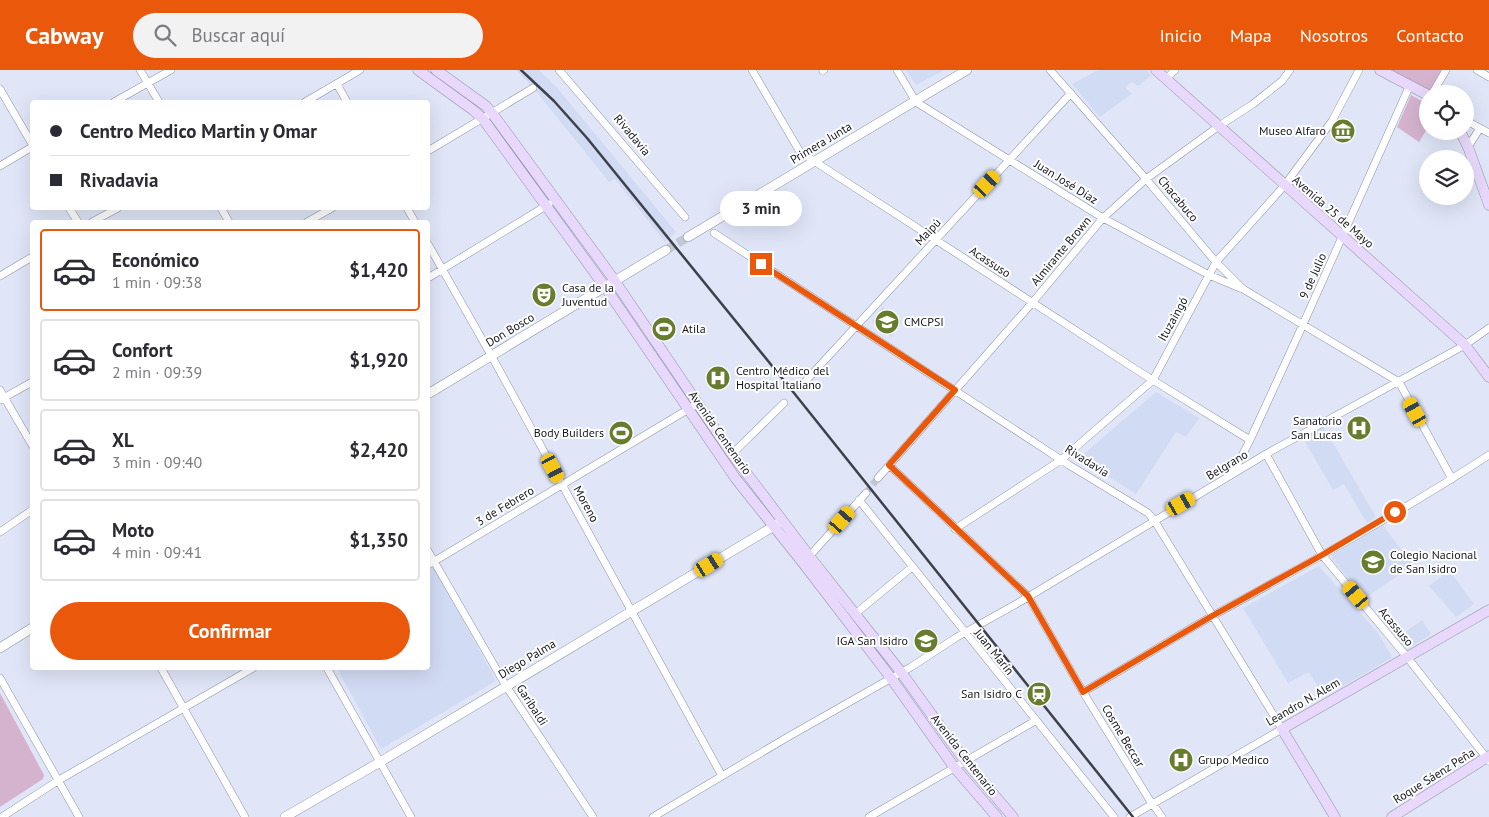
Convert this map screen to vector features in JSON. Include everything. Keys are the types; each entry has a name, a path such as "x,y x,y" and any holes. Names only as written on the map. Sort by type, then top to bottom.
{"main road":[{"name":"Avenida Centenario","path":"418,70 483,119 605,287 736,479 778,524"},
{"name":"Avenida Centenario","path":"436,70 486,106 492,113 614,281 778,524 806,560 954,767 997,817"},
{"name":"Avenida 25 de Mayo","path":"1156,70 1465,346 1489,377"},
{"path":"1380,70 1419,90"},
{"path":"1464,140 1489,205"},
{"name":"Avenida Centenario","path":"806,560 855,614 901,672 965,761 1013,817"},
{"name":"Leandro N. Alem","path":"1282,729 1489,610"},
{"name":"Rivadavia","path":"1282,729 1335,817"},
{"name":"Roque Sáenz Peña","path":"1392,817 1488,758"}],"street":[{"path":"140,70 158,100"},
{"path":"118,100 171,70"},
{"path":"309,100 360,70"},
{"name":"Acassuso","path":"752,70 800,152 1032,303 1250,440"},
{"name":"Juan José Díaz","path":"897,70 916,102 1104,218 1209,275 1243,289"},
{"name":"Primera Junta","path":"688,237 968,70"},
{"name":"Chacabuco","path":"1050,70 1216,262 1243,289 1399,382"},
{"path":"1166,79 1175,70"},
{"name":"Almirante Brown","path":"878,478 1104,218 1146,179 1253,104 1282,81 1290,70"},
{"name":"Ituzaingó","path":"955,529 1061,460 1153,380 1216,262 1284,186 1332,121 1359,70"},
{"path":"1437,85 1446,70"},
{"path":"1477,70 1489,77"},
{"name":"Rivadavia","path":"563,71 685,218"},
{"path":"337,84 346,100"},
{"name":"9 de Julio","path":"1231,475 1250,440 1303,325 1410,85"},
{"path":"430,150 532,88"},
{"path":"0,89 30,142"},
{"name":"Maipú","path":"801,386 1071,93"},
{"path":"1474,125 1489,133"},
{"path":"1468,147 1480,128"},
{"path":"0,166 30,146"},
{"path":"430,277 555,200"},
{"path":"96,220 114,210"},
{"path":"311,220 328,210"},
{"name":"Rivadavia","path":"714,233 855,327 1148,514 1154,520 1282,729"},
{"name":"Moreno","path":"430,247 722,776"},
{"path":"605,287 666,250"},
{"path":"0,276 30,258"},
{"name":"Don Bosco","path":"430,393 605,287"},
{"name":"Belgrano","path":"653,817 891,678 1266,454 1465,346 1489,328"},
{"path":"1399,382 1452,479"},
{"path":"2,399 30,383"},
{"path":"0,390 2,399 30,442"},
{"name":"3 de Febrero","path":"431,563 697,404"},
{"path":"732,454 784,404"},
{"name":"Acassuso","path":"1266,454 1322,555 1488,758"},
{"path":"1083,692 1212,616 1322,555 1452,479 1489,455"},
{"name":"Cosme Beccar","path":"889,465 1028,596 1083,692 1152,804 1162,817"},
{"path":"806,560 866,492"},
{"name":"Juan Marín","path":"859,500 964,633 1114,817"},
{"path":"0,532 30,511"},
{"name":"Diego Palma","path":"285,817 778,524"},
{"name":"Garibaldi","path":"431,563 506,686 593,817"},
{"path":"855,614 912,567"},
{"path":"0,648 30,629"},
{"path":"162,670 245,817"},
{"path":"2,817 59,780 250,670"},
{"path":"328,670 411,817"},
{"path":"0,678 79,817"},
{"path":"869,817 1035,721"},
{"name":"Leandro N. Alem","path":"1130,817 1282,729"}],"shaded area":[{"path":"516,70 539,70 559,90 676,232 665,242 615,179 609,182 535,90"},
{"path":"906,70 944,70 916,85"},
{"path":"1098,70 1146,70 1152,75 1138,86 1132,82 1125,87 1132,94 1100,117 1072,84"},
{"path":"1388,70 1442,70 1433,85 1419,86"},
{"path":"1411,95 1419,100 1419,142 1397,127"},
{"name":"CMCPSI","path":"882,307 902,321 891,337 872,322"},
{"path":"1156,392 1199,418 1186,437 1176,432 1136,494 1079,458"},
{"path":"1323,426 1376,517 1367,523 1344,484 1333,490 1303,438"},
{"name":"Colegio Nacional de San Isidro","path":"1382,524 1413,565 1364,599 1332,558 1332,555"},
{"path":"434,566 496,681 381,749 338,670 430,670 430,569"},
{"path":"1319,566 1378,633 1391,655 1391,658 1325,697 1309,672 1288,683 1243,608"},
{"path":"1449,570 1474,604 1456,617 1429,586"},
{"path":"1422,620 1431,634 1406,651 1397,638"},
{"path":"0,693 44,775 43,779 0,807"}],"tunnel":[{"path":"666,250 688,237"},
{"path":"866,493 878,478"}],"railway":[{"path":"521,70 554,101 587,138 794,393 1133,817"}],"place":[{"name":"Museo Alfaro","path":"1343,131"},
{"name":"Casa de la Juventud","path":"544,295"},
{"name":"CMCPSI","path":"887,322"},
{"name":"Atila","path":"664,329"},
{"name":"Centro Médico del Hospital Italiano","path":"718,378"},
{"name":"Sanatorio San Lucas","path":"1359,428"},
{"name":"Body Builders","path":"621,433"},
{"name":"Colegio Nacional de San Isidro","path":"1373,562"},
{"name":"IGA San Isidro","path":"926,641"},
{"name":"San Isidro C","path":"1039,694"},
{"name":"Grupo Medico","path":"1181,760"}],"route":[{"path":"761,264 855,327 955,390 889,465 955,529 1022,588 1083,692 1395,512"}]}
